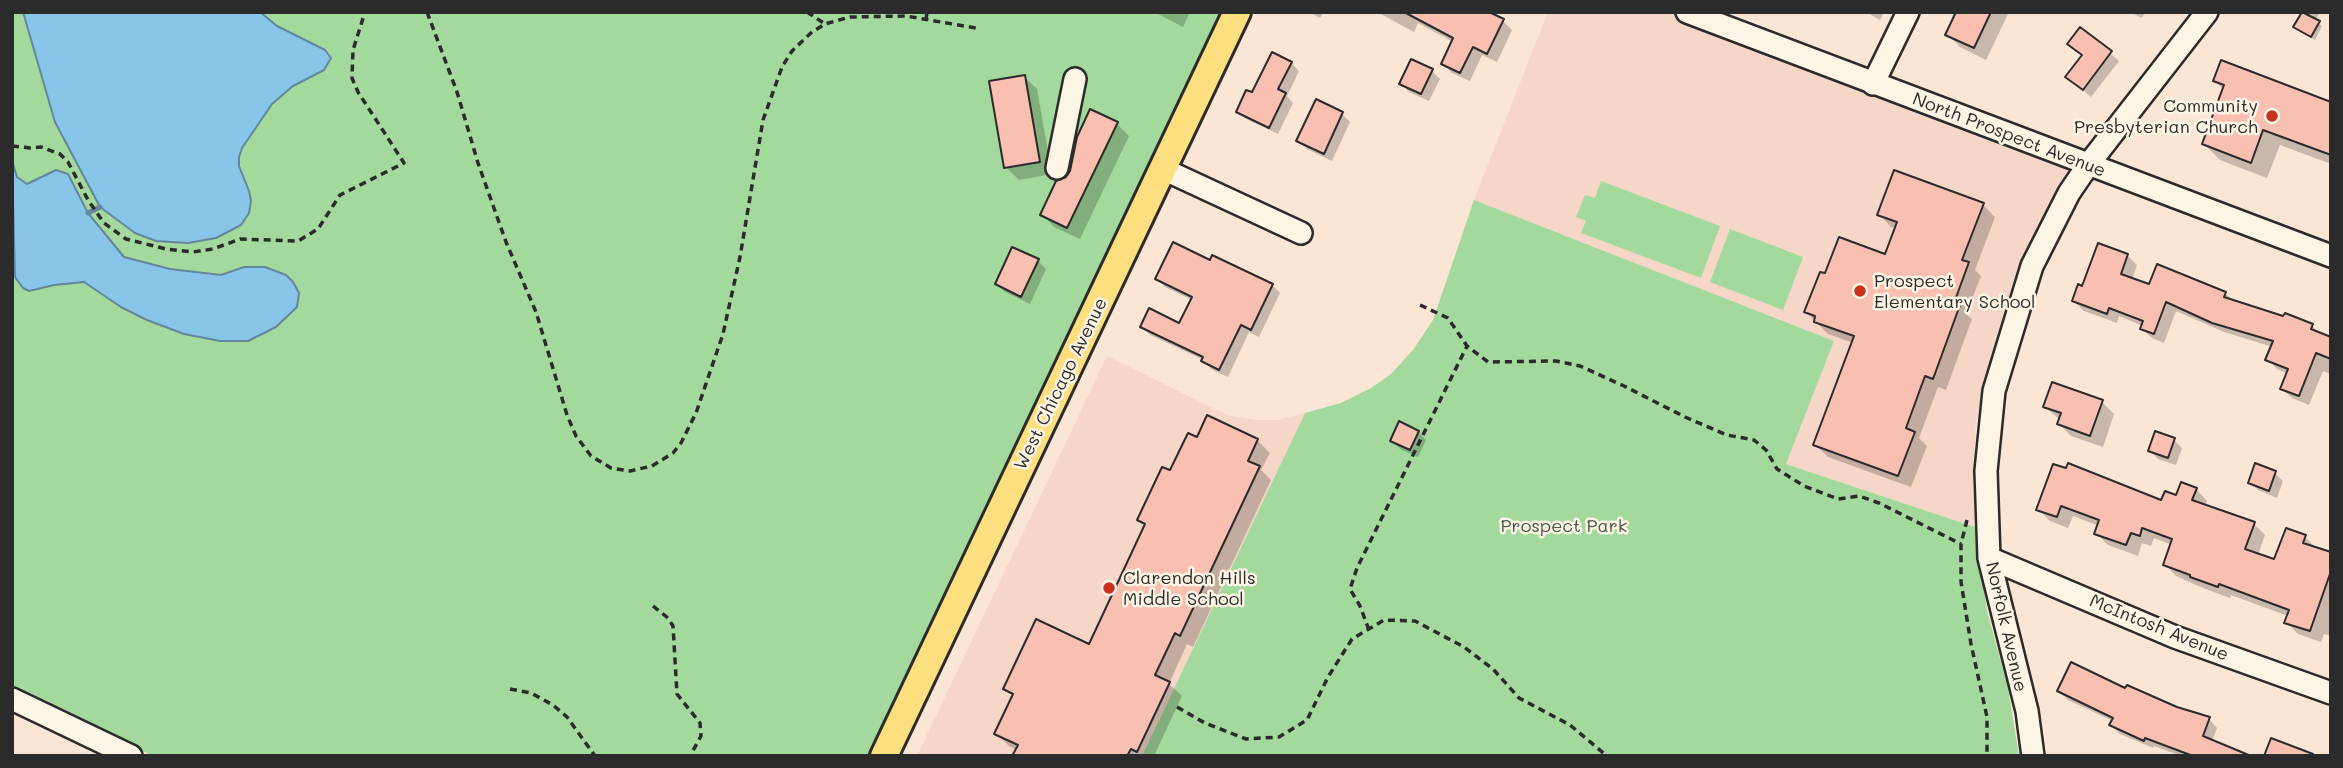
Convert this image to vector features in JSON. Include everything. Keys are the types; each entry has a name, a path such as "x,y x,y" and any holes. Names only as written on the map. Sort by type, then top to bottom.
{"main road":[{"name":"West Chicago Avenue","path":"884,756 1237,12"}],"street":[{"name":"North Prospect Avenue","path":"1687,12 2331,256"},
{"path":"1873,84 1908,12"},
{"name":"Norfolk Avenue","path":"2033,756 2027,711 1989,558 1986,471 1994,391 2032,266 2069,193 2207,12"},
{"path":"1057,168 1075,79"},
{"path":"1164,169 1301,233"},
{"name":"McIntosh Avenue","path":"1989,558 2175,637 2331,693"},
{"path":"12,699 131,756"}],"path":[{"path":"12,146 41,147 60,154 68,162 103,223 126,239 140,244 193,252 240,240 298,241 318,229 340,195 404,163 358,92 352,78 353,50 365,12"},
{"path":"427,12 457,92 506,242 536,312 567,415 576,436 591,456 611,468 630,471 652,466 673,453 696,413 712,370 729,308 768,101 792,51 825,24 838,19 869,15 906,16 976,28"},
{"path":"807,12 825,24"},
{"path":"926,20 927,12"},
{"path":"1420,305 1448,318 1466,346 1488,362 1556,361 1580,366 1685,418 1727,435 1754,440 1766,450 1777,469 1804,486 1838,499 1859,496 1879,503 1961,544"},
{"path":"1369,629 1350,589 1357,568 1466,346"},
{"path":"1969,514 1961,544 1961,582 1987,717 1987,756"},
{"path":"653,606 668,618 673,626 677,695 700,723 701,736 690,756"},
{"path":"1177,707 1205,723 1246,738 1279,737 1307,720 1328,677 1352,639 1384,620 1415,621 1464,647 1493,669 1519,698 1570,725 1607,756"},
{"path":"510,689 531,693 553,705 567,717 596,756"}],"shaded area":[{"name":"Prospect Elementary School","path":"1548,12 1671,12 2070,170 2033,241 1992,353 1976,423 1973,484 1975,527 1786,464 1834,341 1474,200"},
{"name":"Clarendon Hills Middle School","path":"1107,356 1227,415 1255,420 1277,420 1305,413 1142,756 917,756"}],"green space":[{"path":"12,12 1223,12 869,756 153,756 12,689"},
{"path":"1601,181 1720,226 1701,278 1581,233 1586,221 1576,217 1585,195 1595,198"},
{"name":"Prospect Park","path":"1474,200 1834,341 1786,464 1975,527 1987,611 2008,688 2019,756 1142,756 1305,413 1341,403 1371,388 1391,374 1413,350 1433,320"},
{"path":"1730,229 1803,257 1783,310 1710,282"}],"water":[{"path":"23,12 260,12 277,26 325,50 331,58 324,70 293,86 272,104 242,148 239,166 251,201 249,213 241,225 216,238 188,243 156,241 135,233 100,207 55,122"},
{"path":"12,161 17,177 27,184 56,170 68,174 88,213 124,257 170,269 221,275 244,267 265,267 286,275 293,282 299,293 297,307 276,327 248,341 220,341 184,334 147,320 121,307 84,282 29,291 23,288 15,277"}],"building":[{"path":"1404,12 1489,12 1504,19 1487,54 1473,47 1460,73 1441,64 1453,38"},
{"path":"1956,12 1991,12 1974,48 1945,35"},
{"path":"2302,12 2320,21 2311,37 2293,27"},
{"path":"2080,27 2112,51 2083,90 2065,77 2082,55 2067,44"},
{"path":"1272,52 1292,62 1278,89 1286,93 1269,128 1236,112 1246,90 1252,92"},
{"path":"1411,59 1433,69 1421,94 1399,84"},
{"name":"Community Presbyterian Church","path":"2221,60 2331,102 2331,155 2263,130 2251,163 2202,144 2224,85 2213,81"},
{"path":"1025,75 1040,162 1004,168 989,81"},
{"path":"1316,99 1343,112 1324,154 1296,141"},
{"path":"1090,109 1118,122 1067,228 1040,215 1056,181 1066,177 1070,171 1077,137"},
{"path":"1894,170 1984,203 1962,260 1969,262 1954,303 1960,305 1933,379 1925,376 1906,428 1915,432 1898,476 1813,445 1854,336 1814,322 1815,316 1804,312 1820,272 1825,273 1839,237 1885,254 1897,222 1877,215"},
{"path":"1173,242 1210,260 1212,255 1273,284 1251,330 1241,325 1219,370 1201,361 1203,357 1140,327 1149,308 1179,323 1192,297 1155,279"},
{"path":"2098,243 2128,254 2121,274 2149,284 2157,264 2226,292 2224,297 2283,316 2285,313 2313,324 2311,329 2331,337 2331,359 2316,353 2299,396 2280,389 2288,369 2265,360 2273,341 2212,323 2166,302 2154,334 2140,329 2143,321 2109,308 2107,314 2072,301 2078,284 2082,286"},
{"path":"1012,247 1039,259 1021,297 995,284"},
{"path":"2052,382 2103,400 2090,436 2057,424 2061,413 2043,407"},
{"path":"1207,415 1258,439 1248,461 1260,466 1180,636 1175,633 1155,675 1170,682 1137,752 1131,749 1127,756 1012,756 1018,745 994,734 1013,694 1003,689 1036,619 1089,644 1145,524 1137,520 1162,467 1170,470 1188,433 1197,437"},
{"path":"1399,421 1419,431 1410,450 1390,441"},
{"path":"2155,431 2175,438 2168,458 2148,451"},
{"path":"2068,463 2161,500 2165,491 2176,495 2181,482 2197,488 2192,500 2255,522 2245,549 2274,559 2286,528 2306,535 2303,543 2331,552 2331,571 2310,631 2284,623 2289,610 2219,584 2218,587 2190,577 2163,565 2172,539 2142,528 2140,536 2131,533 2126,545 2094,534 2099,520 2061,506 2057,517 2036,510 2053,464 2066,468"},
{"path":"2255,463 2276,471 2269,491 2248,483"},
{"path":"2071,662 2125,688 2127,685 2177,707 2210,717 2203,736 2251,756 2193,756 2145,738 2144,741 2109,725 2113,718 2057,691"},
{"path":"2271,738 2313,754 2313,756 2264,756"}],"waterway":[{"path":"88,213 100,207"}],"place":[{"name":"Community Presbyterian Church","path":"2272,116"},
{"name":"Prospect Elementary School","path":"1860,291"},
{"name":"Clarendon Hills Middle School","path":"1109,588"}]}
